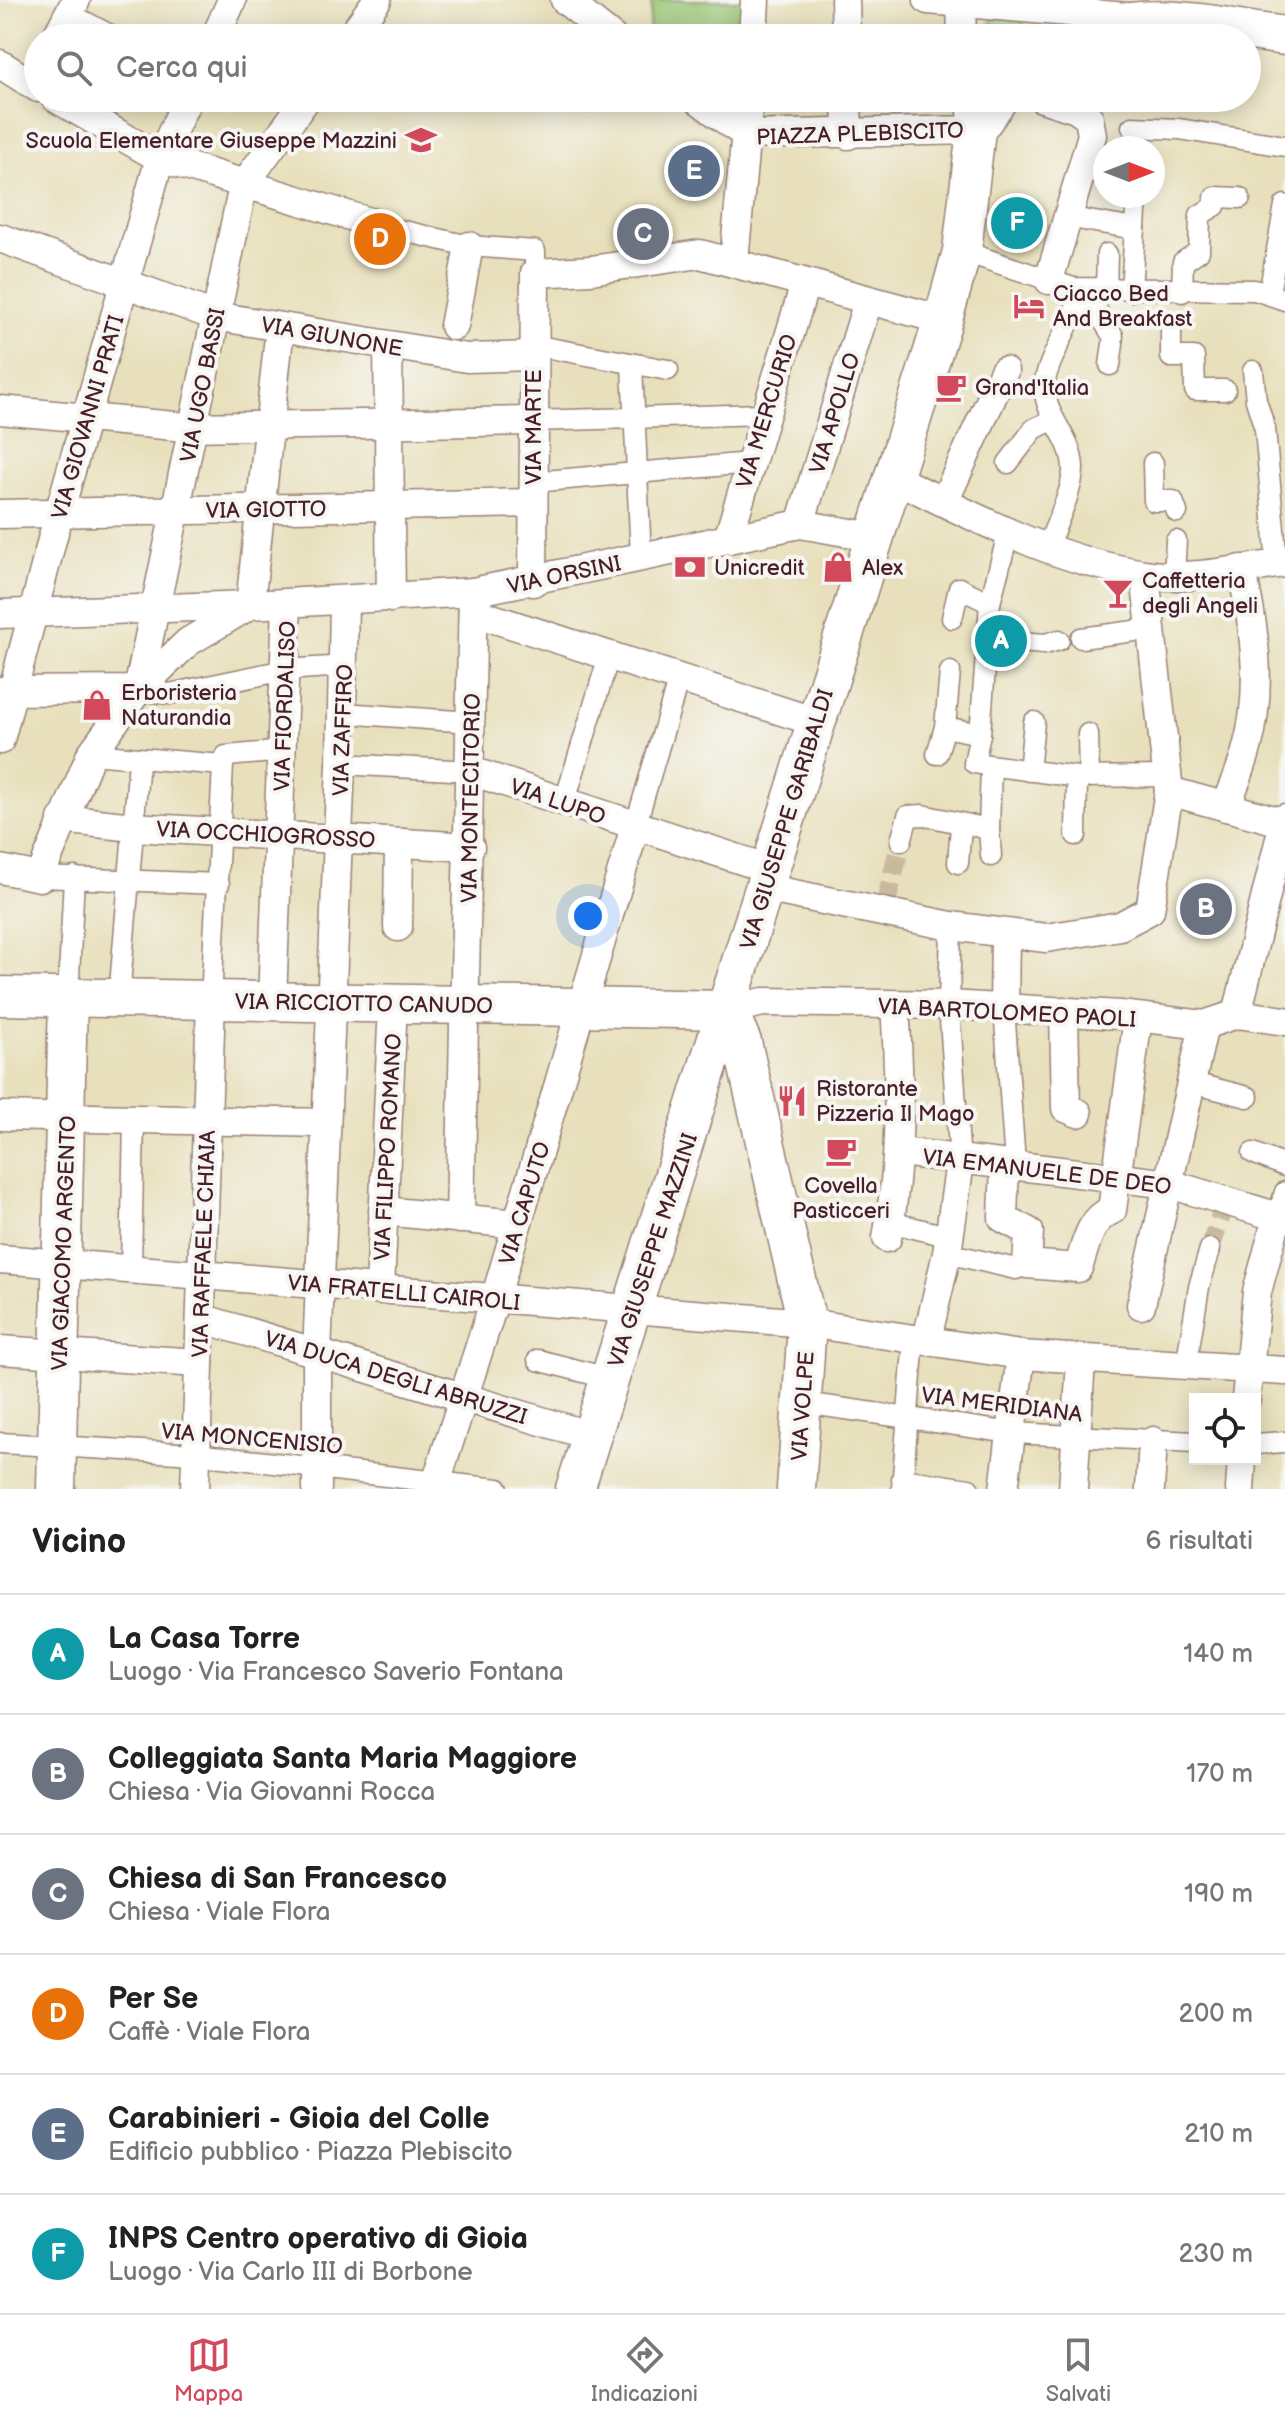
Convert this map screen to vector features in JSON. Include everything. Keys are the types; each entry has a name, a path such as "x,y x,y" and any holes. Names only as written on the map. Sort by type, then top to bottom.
{"main road":[{"path":"1107,20 1152,24"},
{"path":"1261,34 1285,36"},
{"name":"PIAZZA PLEBISCITO","path":"943,320 962,251 973,114"},
{"name":"VIA GIUSEPPE GARIBALDI","path":"728,1010 766,879 943,320"},
{"name":"VIA RICCIOTTO CANUDO","path":"0,996 728,1010"},
{"name":"VIA GIACOMO ARGENTO","path":"56,1489 68,997"},
{"path":"728,1010 742,1042 807,1323"},
{"name":"VIA GIUSEPPE MAZZINI","path":"575,1489 728,1010"},
{"name":"VIA VOLPE","path":"796,1489 807,1323"}],"street":[{"path":"360,24 377,0"},
{"path":"565,0 595,24"},
{"path":"754,24 755,0"},
{"path":"845,0 846,24"},
{"path":"928,0 1107,20"},
{"path":"220,24 229,1"},
{"path":"961,2 962,24"},
{"path":"0,64 24,77"},
{"path":"84,112 160,158 243,186 386,227 469,246 535,251 535,273 591,270 700,254 943,320"},
{"name":"VIA GIOVANNI PRATI","path":"0,740 7,690 33,613 160,158 181,112"},
{"name":"VIA UGO BASSI","path":"138,690 243,186 297,112"},
{"path":"715,112 746,135"},
{"path":"746,135 748,112"},
{"path":"847,112 848,135"},
{"path":"1049,280 1066,217 1099,119 1083,112"},
{"name":"PIAZZA PLEBISCITO","path":"734,261 746,135 848,135 973,114"},
{"path":"1132,127 1179,129 1285,146"},
{"path":"1225,390 1195,390 1194,357 1171,357 1171,327 1183,262 1199,251 1200,215 1215,206 1215,197 1240,198"},
{"path":"962,251 1083,289 1176,292 1255,290 1277,297 1285,205"},
{"path":"1131,291 1136,208"},
{"path":"1066,217 1135,229"},
{"name":"VIA GIUNONE","path":"0,238 215,316 467,358 533,351"},
{"path":"454,326 469,246"},
{"path":"1106,290 1107,254"},
{"name":"VIA MARTE","path":"533,582 535,273"},
{"name":"VIA MERCURIO","path":"728,539 805,284"},
{"path":"1083,289 1113,340 1110,365"},
{"path":"1046,550 1074,471 1068,447 1045,404 1045,378 1075,317 1083,289"},
{"name":"VIA APOLLO","path":"800,524 868,301"},
{"path":"250,605 280,327"},
{"path":"388,346 391,598"},
{"path":"533,351 668,370"},
{"path":"632,365 641,557"},
{"path":"944,502 1004,371"},
{"path":"894,478 1046,550 1145,575 1174,575 1281,563 1265,429 1252,383"},
{"path":"0,410 194,426 764,414"},
{"path":"1008,463 1034,429 1052,420"},
{"path":"533,492 638,472 750,463"},
{"path":"1153,463 1154,501 1173,501 1177,512"},
{"name":"VIA GIOTTO","path":"0,514 390,506 533,492"},
{"name":"VIA ORSINI","path":"0,614 391,598 473,602 533,582 800,524 874,537"},
{"path":"1008,534 990,603 980,734 974,763 1168,784 1226,807 1285,821 1237,1014"},
{"path":"1174,575 1176,541"},
{"path":"1226,807 1247,748 1255,705 1253,642 1241,569"},
{"path":"1145,575 1168,784"},
{"path":"952,618 959,588 990,603"},
{"name":"VIA ZAFFIRO","path":"317,1478 317,1355 345,666 344,601"},
{"path":"473,602 609,656 816,722"},
{"name":"VIA MONTECITORIO","path":"460,1219 473,602"},
{"name":"VIA FIORDALISO","path":"272,1001 284,751 287,604"},
{"name":"VIA ORSINI","path":"40,877 91,754 138,690 188,642 250,605"},
{"path":"1081,638 1150,629"},
{"path":"1019,642 1052,642"},
{"path":"564,804 609,656"},
{"path":"7,690 138,690 169,694 285,670 345,666"},
{"path":"937,754 945,727 950,672"},
{"path":"635,827 679,678"},
{"path":"343,713 471,722"},
{"path":"1029,771 1034,722"},
{"path":"945,727 980,734"},
{"path":"1076,835 1088,734"},
{"path":"211,1000 223,765 226,756 284,751"},
{"path":"91,754 223,765"},
{"path":"119,998 139,760"},
{"name":"VIA LUPO","path":"341,764 471,771 635,827 766,879 951,926 1046,938 1120,926 1150,910 1168,784"},
{"path":"991,766 991,856"},
{"path":"901,841 908,816 922,815 989,829"},
{"name":"VIA OCCHIOGROSSO","path":"62,819 133,827 470,847"},
{"path":"958,863 961,825"},
{"name":"VIA CAPUTO","path":"435,1485 584,1007 635,827"},
{"path":"398,927 399,843"},
{"path":"0,869 40,877 219,884"},
{"path":"68,997 74,877"},
{"path":"951,926 949,1005 960,1162 947,1245 920,1338 902,1484 969,1489"},
{"path":"1005,935 1004,1007 1010,1164 1003,1218 1029,1232 1027,1264"},
{"name":"VIA RAFFAELE CHIAIA","path":"195,1489 211,1000"},
{"name":"VIA BARTOLOMEO PAOLI","path":"728,1010 763,1002 949,1005 1064,1011 1204,1025 1237,1014 1285,1021"},
{"name":"VIA FILIPPO ROMANO","path":"380,1290 393,1003"},
{"path":"895,1005 901,1100 900,1152 888,1230 947,1245 1016,1269 1027,1264 1078,1268 1091,1227 1101,1215 1112,1210 1138,1018"},
{"path":"1064,1011 1066,1108 1078,1113"},
{"path":"1141,1305 1144,1280 1170,1184 1204,1025"},
{"path":"1192,1083 1248,1097"},
{"path":"0,1116 326,1123"},
{"path":"131,1269 134,1119"},
{"name":"VIA EMANUELE DE DEO","path":"900,1152 960,1162 1010,1164 1170,1184 1225,1203 1282,1210"},
{"path":"1253,1153 1285,1166"},
{"path":"1246,1393 1257,1292 1282,1210"},
{"path":"383,1211 517,1224"},
{"path":"1186,1366 1199,1287 1210,1249"},
{"name":"VIA FRATELLI CAIROLI","path":"0,1259 807,1323 1021,1355 1285,1371"},
{"name":"VIA DUCA DEGLI ABRUZZI","path":"201,1318 591,1436"},
{"path":"0,1350 199,1363"},
{"path":"1004,1489 1021,1355"},
{"path":"538,1360 611,1379"},
{"path":"1073,1489 1081,1360"},
{"name":"VIA MERIDIANA","path":"804,1403 1012,1433 1077,1439 1189,1442"},
{"path":"1150,1489 1153,1441"},
{"path":"1261,1444 1285,1442"},
{"name":"VIA MONCENISIO","path":"0,1443 196,1454 317,1478 498,1489"},
{"path":"1240,1489 1242,1465"}],"green space":[{"path":"652,0 750,0 748,24 649,24"},
{"path":"994,17 1019,17 1024,24 989,24"}],"tunnel":[{"path":"987,642 1019,642"},
{"path":"886,903 901,841"},
{"path":"1210,1249 1224,1206"}],"place":[{"name":"Scuola Elementare Giuseppe Mazzini","path":"421,140"},
{"name":"Carabinieri - Gioia del Colle","path":"694,171"},
{"name":"INPS Centro operativo di Gioia","path":"1017,223"},
{"name":"Chiesa di San Francesco","path":"643,234"},
{"name":"Per Se","path":"380,239"},
{"name":"Ciacco Bed And Breakfast","path":"1029,306"},
{"name":"Grand'Italia","path":"951,387"},
{"name":"Unicredit","path":"690,567"},
{"name":"Alex","path":"838,567"},
{"name":"Caffetteria degli Angeli","path":"1118,593"},
{"name":"La Casa Torre","path":"1001,641"},
{"name":"Erboristeria Naturandia","path":"97,705"},
{"name":"Colleggiata Santa Maria Maggiore","path":"1206,909"},
{"name":"Ristorante Pizzeria Il Mago","path":"792,1101"},
{"name":"Covella Pasticceri","path":"841,1151"}]}
